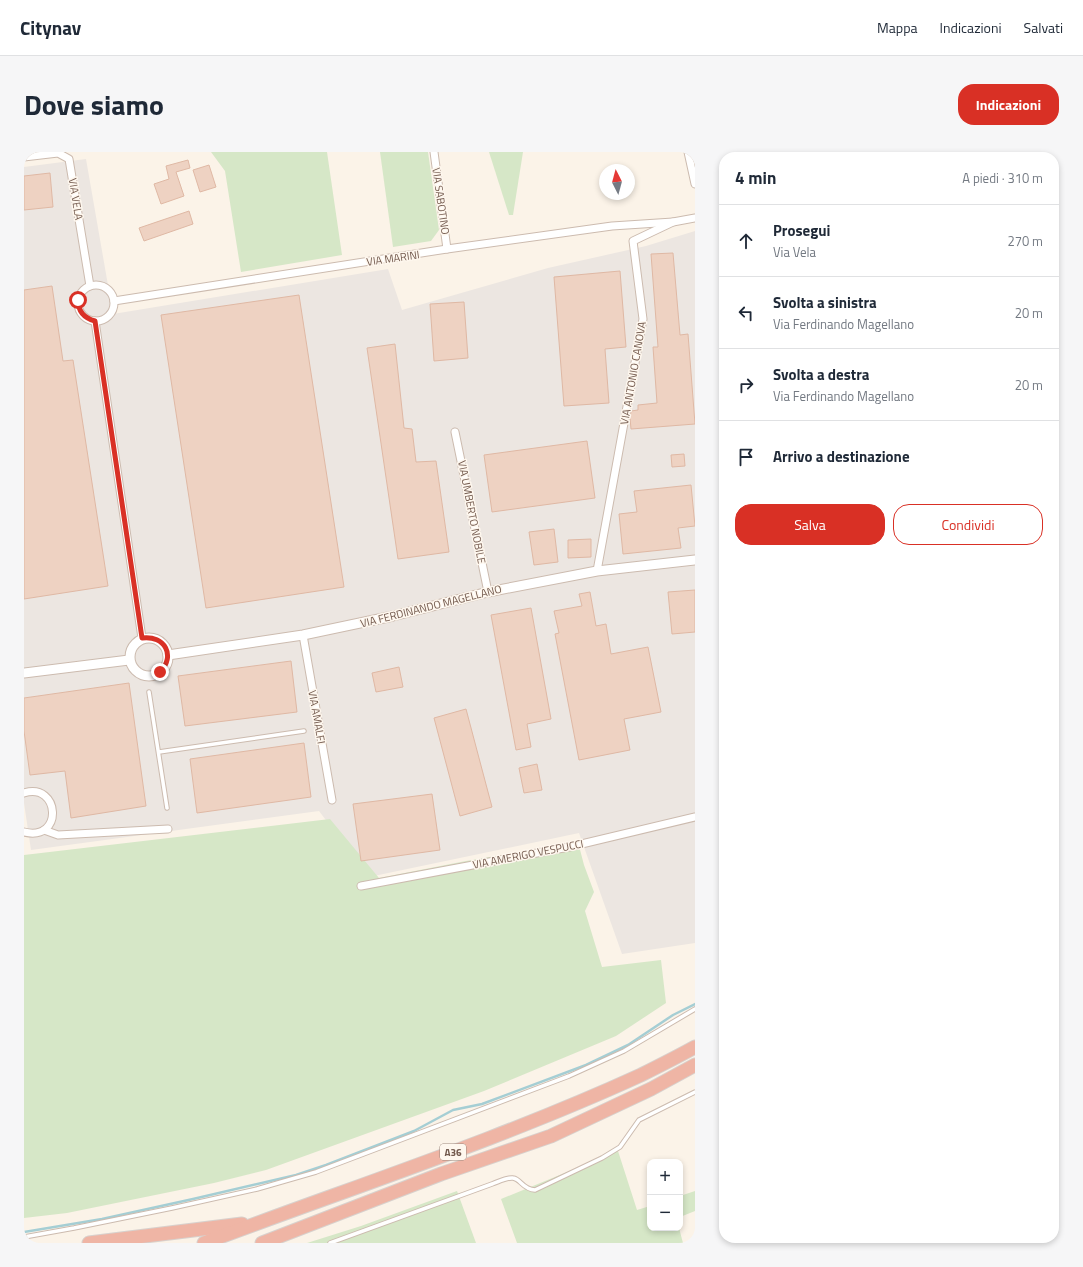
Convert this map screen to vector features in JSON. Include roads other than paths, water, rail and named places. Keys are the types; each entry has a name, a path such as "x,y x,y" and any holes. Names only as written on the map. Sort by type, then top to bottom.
{"highway":[{"name":"A36","path":"204,1243 436,1159 543,1117 642,1074 695,1048"},
{"name":"A36","path":"268,1242 442,1174 551,1136 651,1089 695,1065"},
{"path":"89,1243 263,1221"}],"street":[{"name":"VIA SABOTINO","path":"434,152 447,249"},
{"path":"688,152 695,184"},
{"name":"VIA VELA","path":"24,157 58,153 69,159 90,286"},
{"name":"VIA ANTONIO CANOVA","path":"597,570 643,319 633,241 673,222 695,218"},
{"name":"VIA MARINI","path":"114,302 447,249 612,226 673,222"},
{"path":"101,285 106,288 110,291 114,302 114,308 107,318 95,321 89,320 84,316 80,312 78,306 78,300 81,294 90,286 101,285"},
{"path":"95,321 142,638"},
{"name":"VIA UMBERTO NOBILE","path":"455,432 488,592"},
{"name":"VIA FERDINANDO MAGELLANO","path":"168,655 303,635 393,616 488,592 597,570 695,560"},
{"name":"VIA AMALFI","path":"303,635 332,800"},
{"path":"142,638 154,638 159,640 167,649 168,655 168,662 165,668 154,676 147,676 136,671 129,660 131,649 134,644 142,638"},
{"path":"24,673 129,660"},
{"path":"24,794 29,792 42,794 52,805 53,812 52,819 44,830 31,834 24,832"},
{"name":"VIA AMERIGO VESPUCCI","path":"360,886 569,847 695,817"},
{"path":"44,830 58,835 168,829"}],"lane":[{"path":"149,692 167,808"},
{"path":"159,752 304,731"},
{"path":"24,1237 172,1208 257,1189 321,1171 569,1076 624,1050 695,1008"},
{"path":"330,1243 511,1178 516,1179 529,1190 535,1190 602,1158 620,1147 639,1120 695,1092"}],"waterway":[{"path":"24,1232 102,1219 193,1199 296,1175 326,1165 414,1131 453,1110 482,1104 586,1065 628,1045 673,1015 695,1004"}]}
